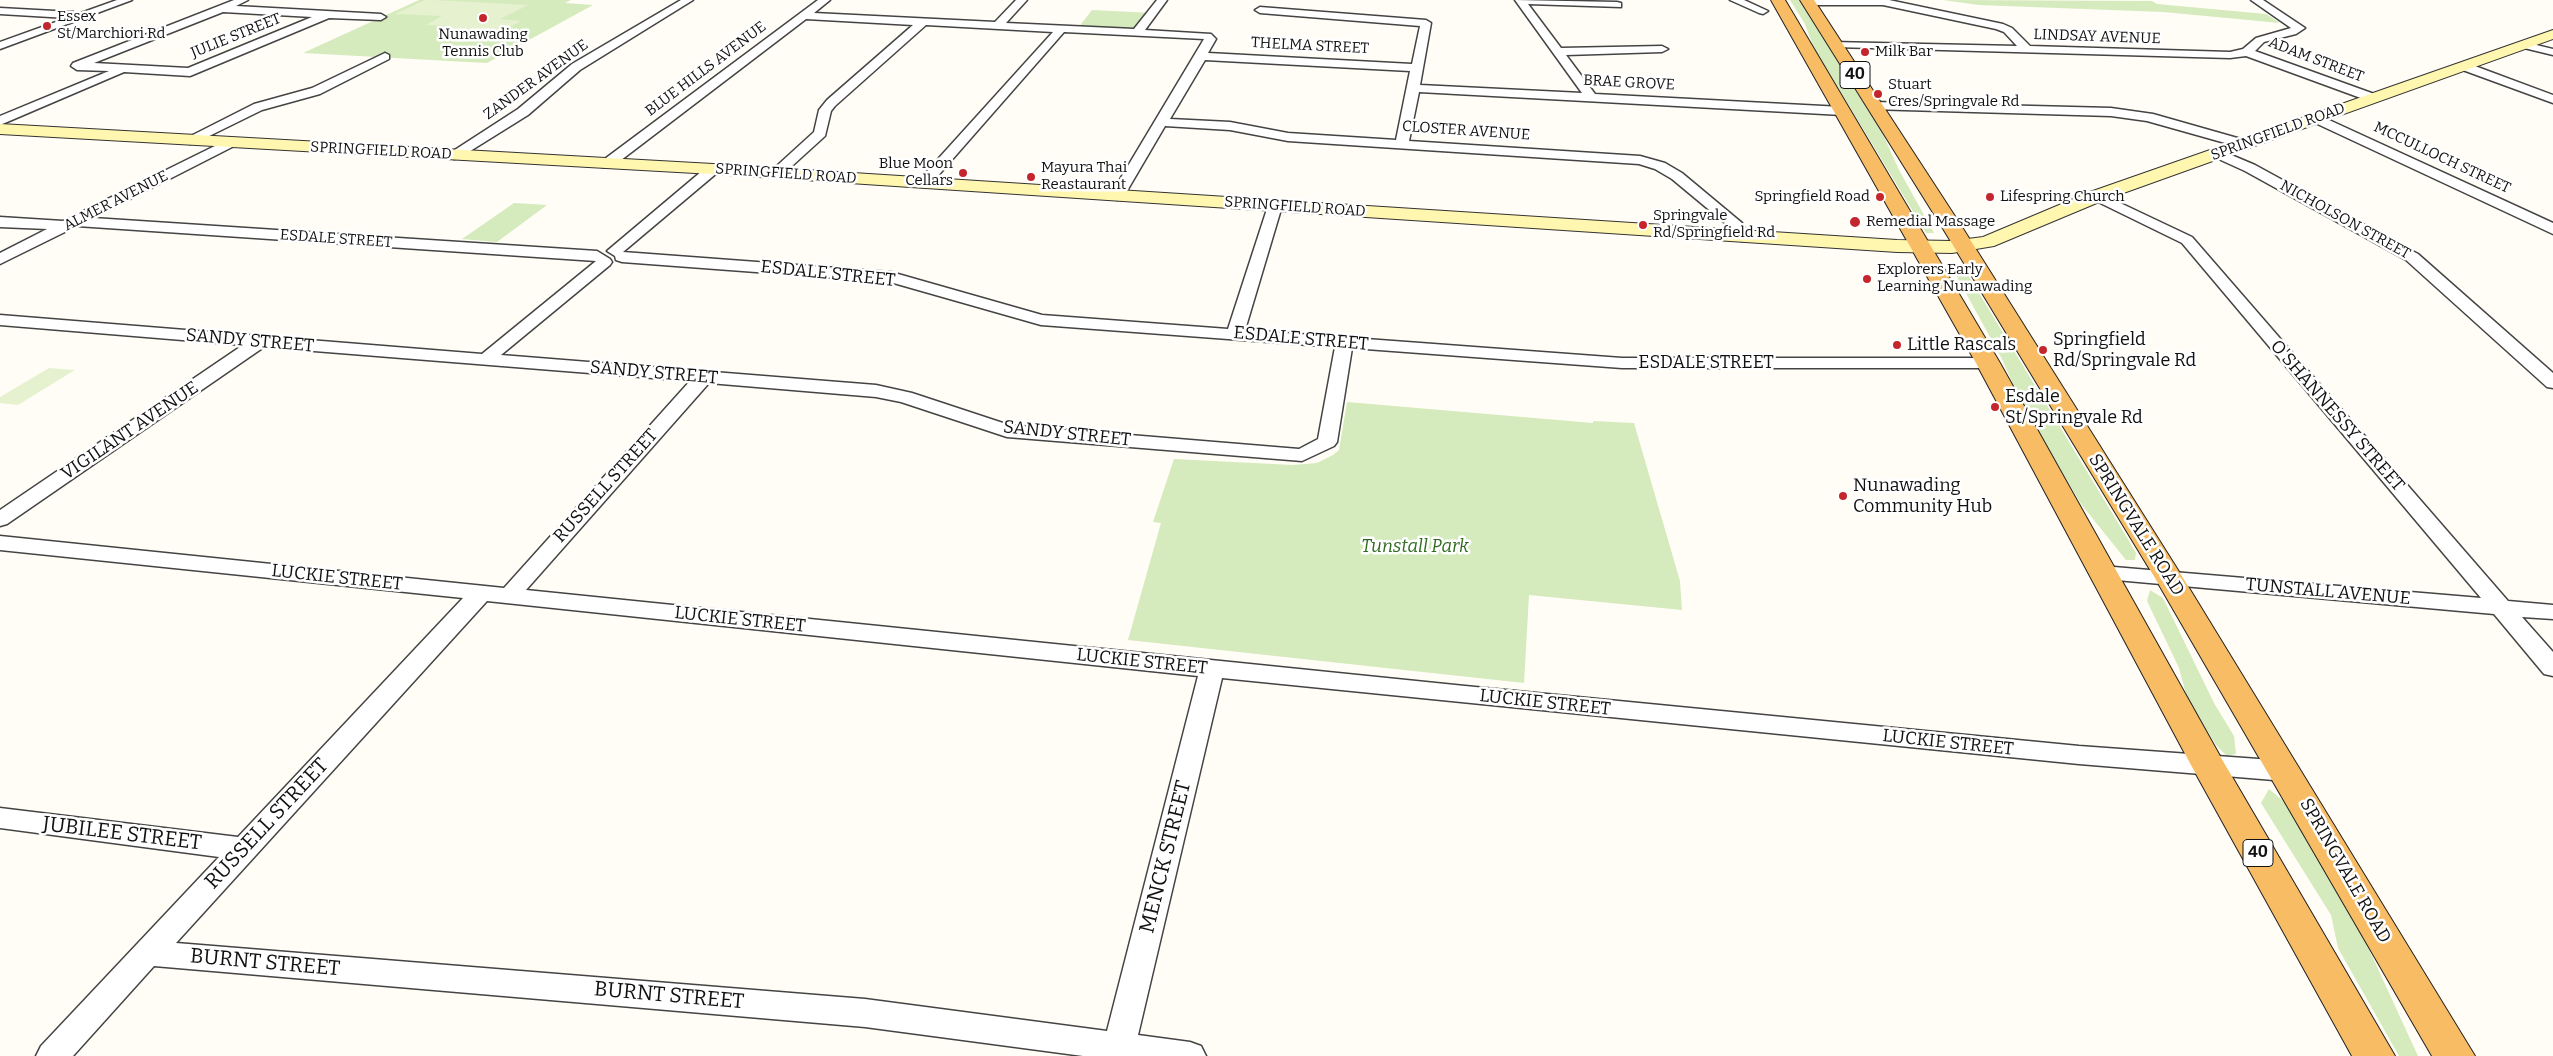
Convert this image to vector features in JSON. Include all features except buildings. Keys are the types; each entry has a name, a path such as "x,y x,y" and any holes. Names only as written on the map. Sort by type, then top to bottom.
{"highway":[{"name":"40","path":"1778,0 1988,363 2208,765 2374,1056"},
{"name":"SPRINGVALE ROAD","path":"1807,1 1963,246 2169,578 2286,771 2454,1056"}],"main road":[{"name":"SPRINGFIELD ROAD","path":"0,129 713,170 1922,247 1963,246 1986,242 2009,234 2097,196 2553,34"}],"street":[{"path":"0,3 10,0"},
{"path":"0,46 126,0"},
{"path":"220,9 243,0"},
{"name":"ZANDER AVENUE","path":"454,155 523,112 576,67 688,0"},
{"name":"BLUE HILLS AVENUE","path":"607,164 825,0"},
{"path":"998,24 1022,0"},
{"path":"1138,31 1162,0"},
{"path":"1520,0 1616,5"},
{"path":"1520,0 1591,97"},
{"path":"1734,0 1763,11"},
{"name":"LINDSAY AVENUE","path":"1836,44 2214,56 2247,52 2260,40 2292,32 2299,28 2256,0"},
{"path":"2273,0 2280,0"},
{"path":"1807,1 1883,2 1999,26 2008,30 2027,49"},
{"path":"220,9 381,17"},
{"name":"JULIE STREET","path":"220,9 77,66 178,73 202,68 328,14"},
{"path":"1260,10 1360,13 1426,24 1415,88 1402,144"},
{"path":"0,11 84,15"},
{"path":"804,16 998,24 1207,36 1210,39 1201,56 1117,196"},
{"path":"776,174 820,133 825,110 831,103 924,21"},
{"path":"924,183 1062,28"},
{"path":"2524,45 2553,52"},
{"path":"1559,52 1662,49"},
{"name":"ADAM STREET","path":"2247,52 2373,98"},
{"name":"THELMA STREET","path":"1201,56 1418,68"},
{"path":"190,140 258,107 316,91 385,57"},
{"path":"2464,66 2553,99"},
{"path":"0,121 123,70"},
{"name":"BRAE GROVE","path":"1415,88 1842,111"},
{"path":"1874,106 2111,112 2148,117 2243,144"},
{"name":"MCCULLOCH STREET","path":"2316,118 2553,229"},
{"name":"CLOSTER AVENUE","path":"1162,122 1230,126 1288,137 1640,160 1660,166 1677,176 1737,226 1742,236"},
{"name":"ALMER AVENUE","path":"0,259 231,142"},
{"name":"NICHOLSON STREET","path":"2217,153 2250,168 2412,257 2553,383"},
{"path":"486,359 713,170"},
{"name":"O'SHANNESSY STREET","path":"2097,196 2187,240 2553,668"},
{"path":"1235,333 1275,206"},
{"path":"2526,216 2553,214"},
{"name":"ESDALE STREET","path":"0,222 70,224 874,275 891,277 1041,320 1622,363 1988,363"},
{"name":"SANDY STREET","path":"0,320 876,391 905,397 1007,431 1302,455 1327,442 1344,343"},
{"name":"VIGILANT AVENUE","path":"0,520 259,342"},
{"name":"RUSSELL STREET","path":"509,596 704,377"},
{"name":"LUCKIE STREET","path":"0,543 1212,669 2079,755 2286,771"},
{"name":"TUNSTALL AVENUE","path":"2102,573 2553,612"},
{"name":"RUSSELL STREET","path":"52,1056 481,593"},
{"name":"MENCK STREET","path":"1119,1046 1212,669"},
{"name":"JUBILEE STREET","path":"0,818 244,849"},
{"name":"BURNT STREET","path":"146,954 865,1013 1190,1056"}],"green space":[{"path":"419,0 571,0 565,3 593,5 487,63 303,53"},
{"name":"Nunawading Tennis Club","path":"425,0 528,5 500,19 521,21 491,37 446,35 451,32 443,31 452,26 426,25 442,16 395,14"},
{"path":"1790,0 1799,0 1882,132 1898,168 1934,233 1926,233 1813,46 1805,24"},
{"path":"1943,0 2152,1 2157,4 2266,14 2280,23 2163,12 1979,5"},
{"path":"1092,10 1152,13 1138,31 1078,28"},
{"path":"514,203 547,205 497,242 462,239"},
{"path":"1950,264 1962,265 2129,541 2136,553 2135,560 2126,560 2081,504 2021,402 2002,359"},
{"path":"49,368 75,370 18,405 0,403 0,397"},
{"name":"Tunstall Park","path":"1347,402 1593,423 1593,421 1634,423 1680,581 1682,610 1529,595 1524,683 1128,640 1161,523 1153,522 1174,459 1293,465 1317,463 1339,450"},
{"path":"2150,590 2163,598 2214,703 2234,736 2236,754 2227,756 2216,745 2187,698 2179,668 2147,601"},
{"path":"2269,789 2288,805 2361,932 2418,1056 2399,1056 2338,948 2331,915 2261,803"}],"place":[{"name":"Nunawading Tennis Club","path":"483,18"},
{"name":"Essex St/Marchiori Rd","path":"47,26"},
{"name":"Milk Bar","path":"1865,52"},
{"name":"Stuart Cres/Springvale Rd","path":"1878,94"},
{"name":"Blue Moon Cellars","path":"963,173"},
{"name":"Mayura Thai Reastaurant","path":"1031,177"},
{"name":"Springfield Road","path":"1880,197"},
{"name":"Lifespring Church","path":"1990,197"},
{"name":"Remedial Massage","path":"1855,222"},
{"name":"Springvale Rd/Springfield Rd","path":"1643,225"},
{"name":"Explorers Early Learning Nunawading","path":"1867,279"},
{"name":"Little Rascals","path":"1897,345"},
{"name":"Springfield Rd/Springvale Rd","path":"2043,350"},
{"name":"Esdale St/Springvale Rd","path":"1995,407"},
{"name":"Nunawading Community Hub","path":"1843,496"}]}
